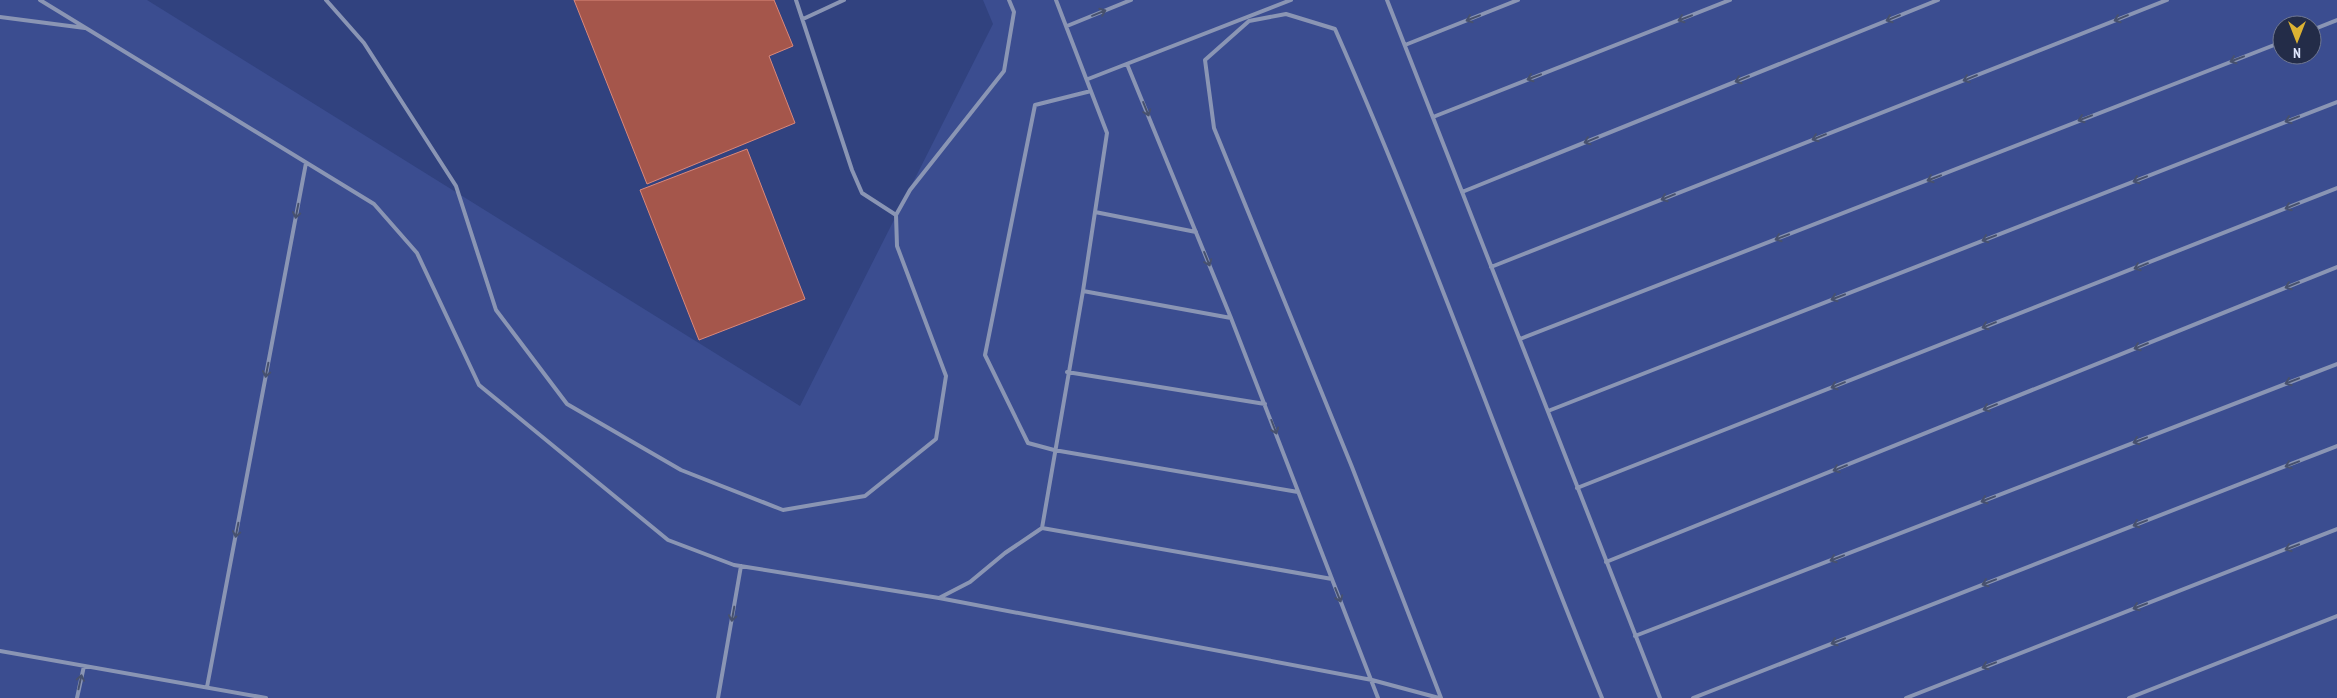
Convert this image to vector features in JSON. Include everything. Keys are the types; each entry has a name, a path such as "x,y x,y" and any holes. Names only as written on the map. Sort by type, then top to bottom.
{"lane":[{"path":"40,0 374,204 417,253 479,385 668,540 741,566 939,598 1372,680 1440,698"},
{"path":"326,0 364,43 456,186 496,310 567,404 681,470 782,510 865,496 936,439 946,376 897,246 896,215 910,190 1004,71 1014,12 1009,0"},
{"path":"796,0 852,170 862,193 896,215"},
{"path":"803,19 844,0"},
{"path":"1042,528 1067,372 1083,291 1107,134 1088,79 1056,0"},
{"path":"1066,26 1131,0"},
{"path":"1088,79 1291,0"},
{"path":"1387,0 1660,698"},
{"path":"1405,45 1518,0"},
{"path":"1433,117 1730,0"},
{"path":"1462,192 1938,0"},
{"path":"1491,267 2166,0"},
{"path":"1440,698 1352,468 1214,128 1204,60 1249,21 1286,14 1335,29 1383,138 1551,574 1602,698"},
{"path":"0,17 86,28"},
{"path":"2322,26 2337,20"},
{"path":"1520,339 2272,46"},
{"path":"1127,64 1231,318 1378,698"},
{"path":"1092,90 1035,105 984,355 1028,443 1054,450 1298,492"},
{"path":"1548,411 2337,102"},
{"path":"206,687 306,163"},
{"path":"1577,488 2337,188"},
{"path":"1095,212 1196,232"},
{"path":"1606,562 2337,267"},
{"path":"1083,291 1231,318"},
{"path":"1635,636 2337,364"},
{"path":"1067,372 1265,404"},
{"path":"1693,698 2337,446"},
{"path":"939,598 970,582 1005,553 1042,528 1332,579"},
{"path":"1906,698 2337,529"},
{"path":"718,698 741,566"},
{"path":"2129,698 2337,616"},
{"path":"0,651 266,698"},
{"path":"77,698 84,666"}],"shaded area":[{"path":"0,0 147,0 800,406 993,24 983,0 2337,0 2337,698 0,698"}],"building":[{"path":"574,0 774,0 793,46 769,56 795,123 647,184"},
{"path":"747,149 805,299 699,340 640,190"}]}
